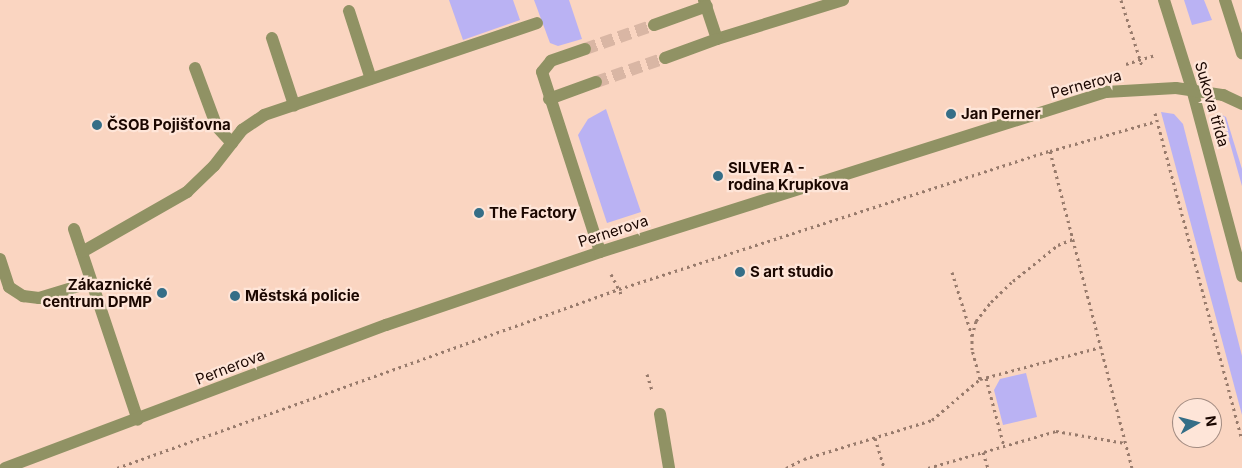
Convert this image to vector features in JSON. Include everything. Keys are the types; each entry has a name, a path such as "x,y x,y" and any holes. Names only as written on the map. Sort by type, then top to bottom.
{"street":[{"path":"665,58 814,4 843,0"},
{"name":"Sukova třída","path":"1164,0 1192,90 1242,276"},
{"path":"1225,0 1242,53"},
{"path":"654,25 705,3 717,39"},
{"path":"349,11 371,79"},
{"path":"82,252 187,192 214,166 253,121 294,105 537,23"},
{"path":"272,38 294,105"},
{"path":"585,49 544,65 542,72 549,99 600,252"},
{"path":"195,68 217,127 232,143"},
{"path":"549,99 596,82"},
{"name":"Pernerova","path":"5,468 138,420 386,325 600,252 1106,92 1148,87 1192,90 1223,95 1242,104"},
{"path":"74,228 138,420"},
{"path":"0,259 9,287 23,296 40,298 92,282"},
{"path":"660,414 669,468"}],"path":[{"path":"1121,0 1132,34"},
{"path":"117,468 619,288 1050,151 1157,121"},
{"path":"1050,151 1132,468"},
{"path":"1166,154 1242,439"},
{"path":"972,336 976,322 991,302 1058,245 1073,239"},
{"path":"952,272 972,336 980,379"},
{"path":"786,468 804,459 932,420 980,379 1101,347"},
{"path":"986,378 1004,446"},
{"path":"928,468 1056,431 1125,443"},
{"path":"875,438 884,468"},
{"path":"983,452 988,468"}],"shaded area":[{"path":"449,0 513,0 520,20 463,40"},
{"path":"534,0 569,0 582,39 558,46 550,43"},
{"path":"1184,0 1204,0 1212,20 1192,25"},
{"path":"606,109 641,212 607,223 578,135 588,119"},
{"path":"1161,112 1174,114 1183,124 1242,356 1242,415"},
{"path":"1222,115 1226,117 1242,169 1242,186"},
{"path":"1026,373 1037,417 1003,425 994,390 1000,379"}],"tunnel":[{"path":"585,49 654,25"},
{"path":"596,82 665,58"}],"place":[{"name":"Jan Perner","path":"951,114"},
{"name":"ČSOB Pojišťovna","path":"97,125"},
{"name":"SILVER A - rodina Krupkova","path":"718,176"},
{"name":"The Factory","path":"479,213"},
{"name":"S art studio","path":"740,272"},
{"name":"Zákaznické centrum DPMP","path":"162,293"},
{"name":"Městská policie","path":"235,296"}]}
